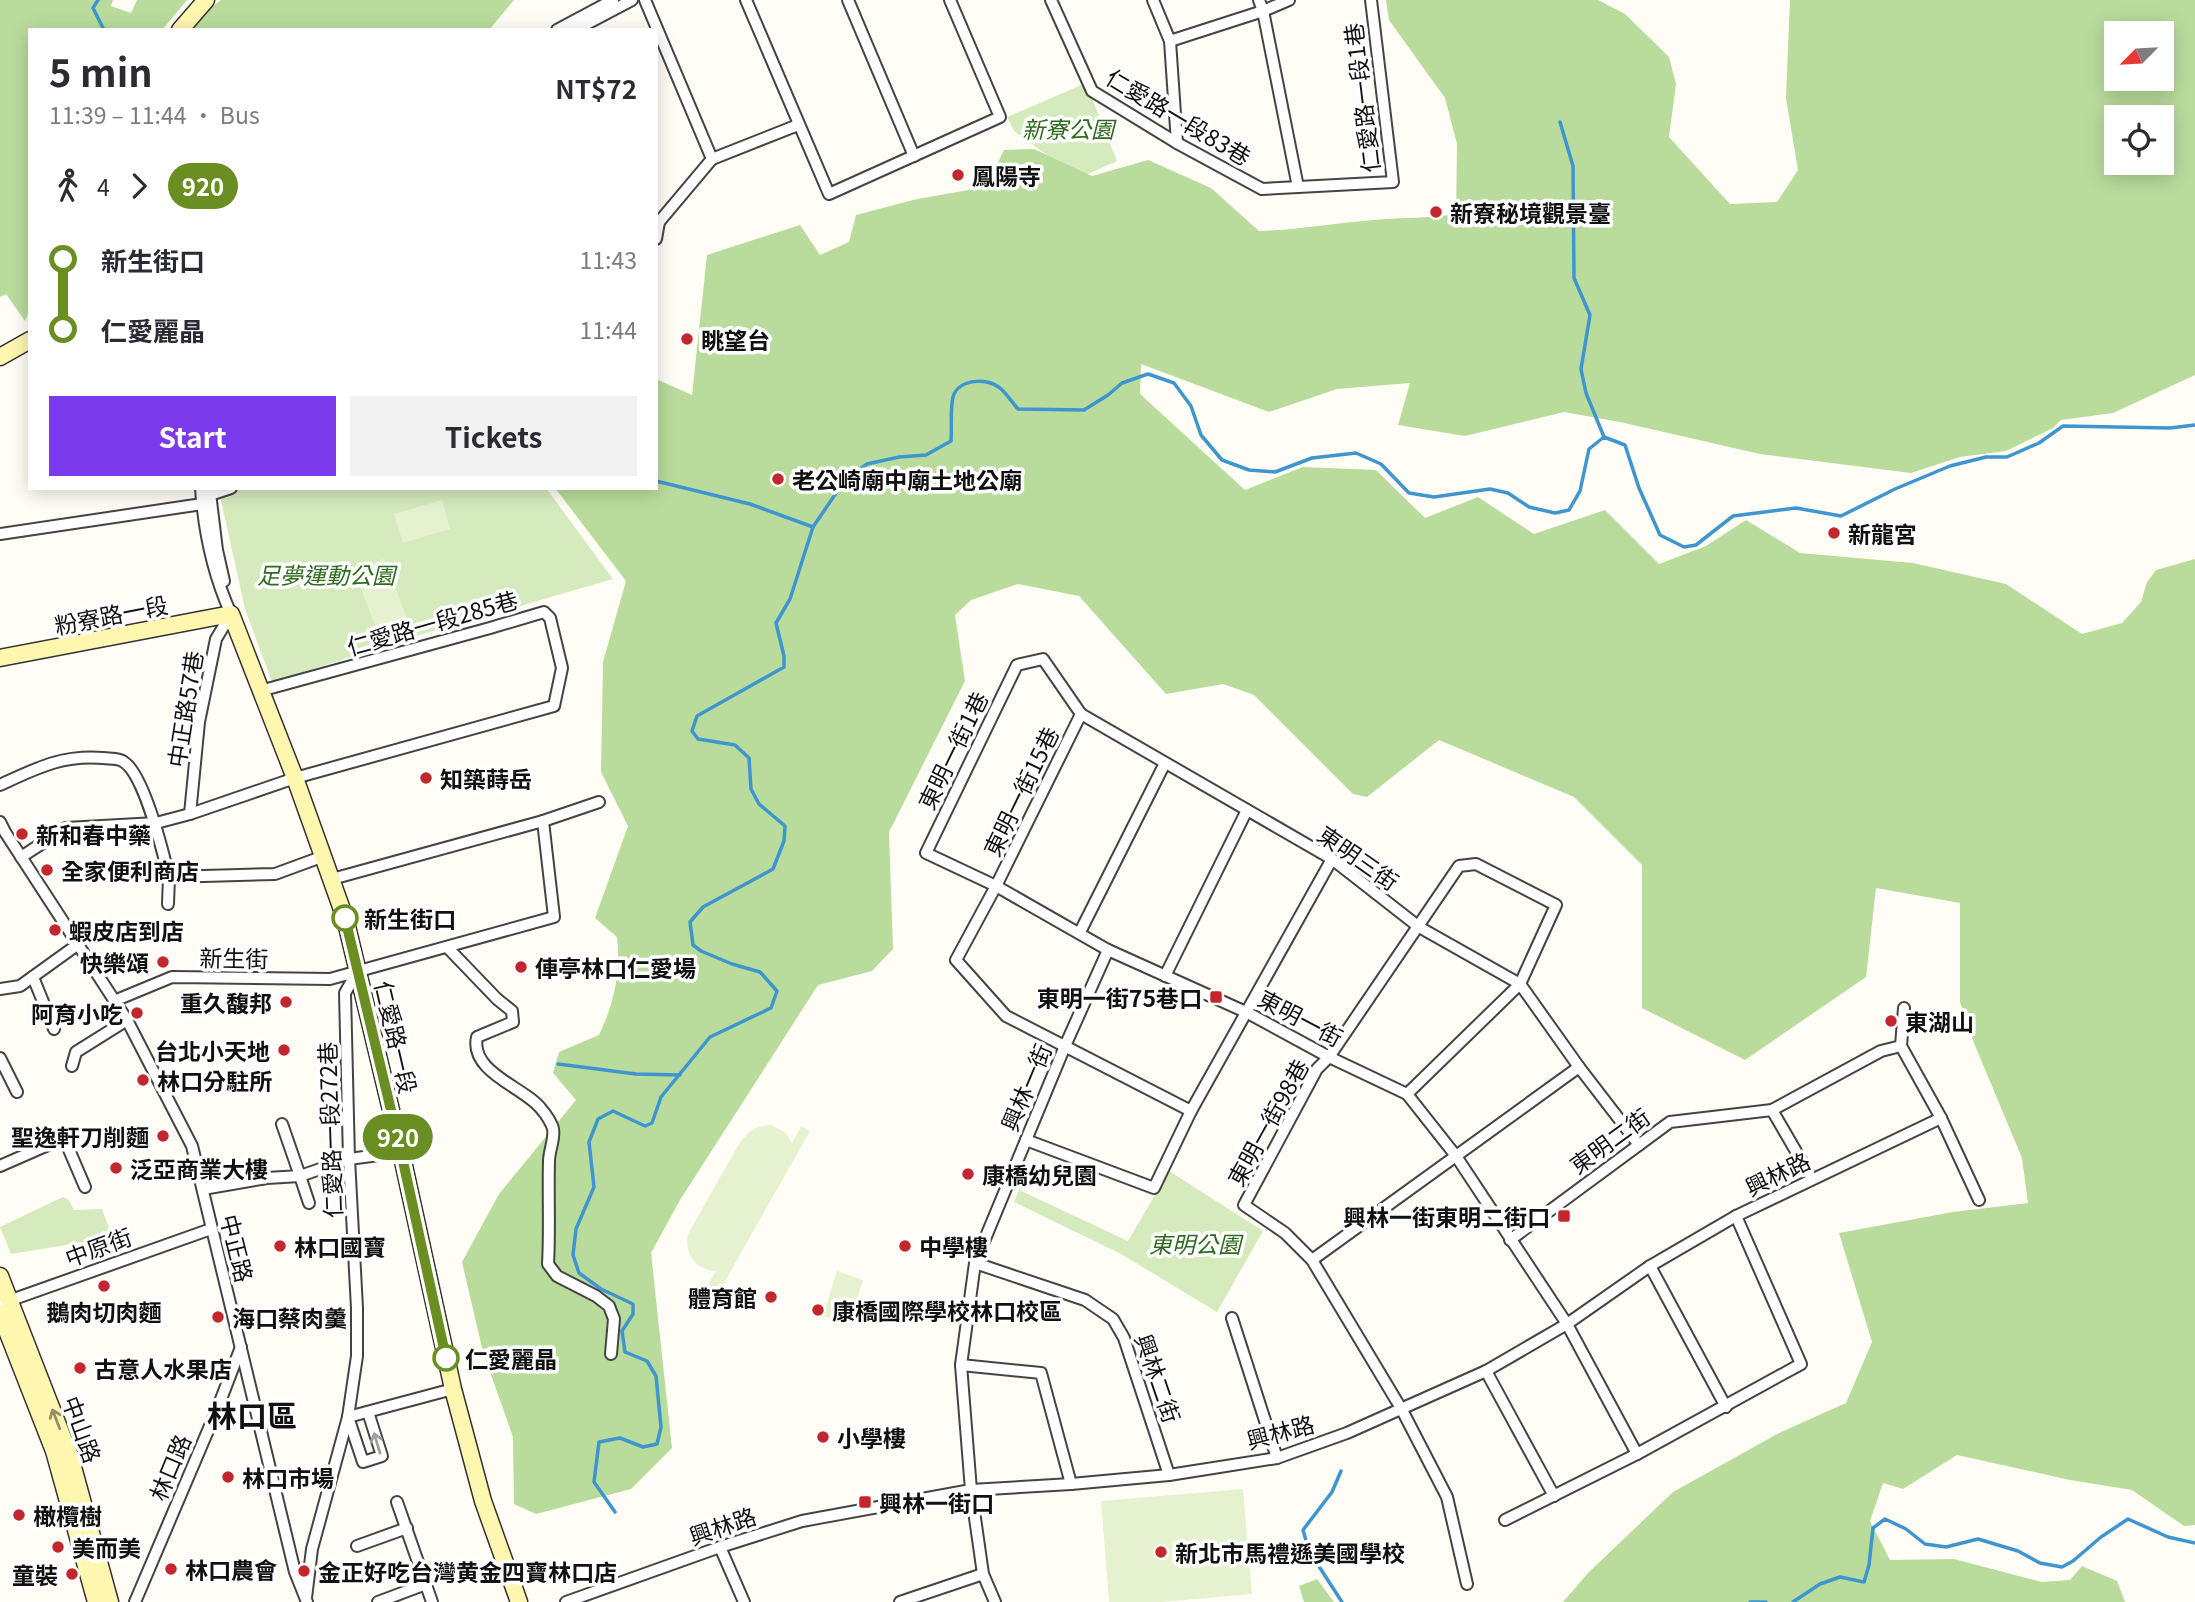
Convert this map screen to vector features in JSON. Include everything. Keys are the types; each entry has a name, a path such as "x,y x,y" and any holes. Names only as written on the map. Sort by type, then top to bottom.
{"main road":[{"path":"182,28 206,0"},
{"path":"0,357 28,341"},
{"name":"粉寮路一段","path":"0,658 231,614"},
{"name":"仁愛路一段","path":"231,614 295,778 345,918 401,1152 453,1389 483,1501 519,1602"},
{"name":"中山路","path":"0,1276 3,1306 54,1451 96,1602"},
{"name":"中山路","path":"3,1306 70,1457 110,1602"}],"street":[{"path":"561,28 613,0"},
{"path":"579,28 632,0"},
{"path":"645,0 657,28"},
{"path":"746,0 829,194 1000,117 950,0"},
{"path":"848,0 914,156"},
{"name":"仁愛路一段83巷","path":"1051,0 1092,91 1177,143 1262,189 1298,187"},
{"path":"1153,0 1170,41 1177,143"},
{"path":"1170,41 1261,5 1289,0"},
{"name":"仁愛路一段1巷","path":"1298,187 1393,182 1371,0"},
{"path":"1261,5 1298,187"},
{"path":"658,31 712,159"},
{"path":"658,220 712,159 798,125"},
{"name":"仁愛路一段","path":"207,490 202,504 209,552 218,586 231,614"},
{"name":"仁愛路一段","path":"207,490 231,614"},
{"path":"0,534 202,504"},
{"name":"仁愛路一段285巷","path":"260,691 544,612 550,618 562,668 554,706 295,778"},
{"name":"中正路57巷","path":"190,814 199,722 216,639 231,614"},
{"name":"東明三街","path":"1017,665 1042,659 1081,714 1332,859 1419,927 1520,984 1579,1067 1639,1144"},
{"name":"東明一街1巷","path":"926,853 1017,665"},
{"name":"東明一街15巷","path":"1065,1046 1006,1017 956,960 996,886 1081,714"},
{"path":"0,785 45,764 79,757 122,759 131,767 156,822 169,877 168,904"},
{"path":"1080,932 1165,763"},
{"path":"20,856 66,828 156,822 190,814 295,778"},
{"path":"332,879 543,821 599,802"},
{"path":"1165,976 1247,810"},
{"name":"新生街","path":"114,1000 172,977 330,979 554,917 543,821"},
{"name":"中正路","path":"2,829 127,1020 192,1146 295,1572 307,1601"},
{"name":"東明一街","path":"926,853 996,886 1108,950 1248,1013 1407,1094 1455,1156 1567,1324 1636,1454"},
{"path":"169,877 275,874 324,856"},
{"path":"1026,1140 1154,1188 1191,1111 1332,859"},
{"path":"1329,1056 1459,866 1475,864 1556,905 1520,984 1407,1094"},
{"path":"0,989 20,986 78,945"},
{"path":"447,947 512,1012 513,1022 477,1037 475,1044 481,1059 498,1077 541,1108 553,1129 549,1159 551,1226 548,1264 557,1276 596,1296 609,1306 614,1319 611,1354"},
{"name":"興林一街","path":"995,1602 983,1574 971,1490 961,1365 975,1263 1108,950"},
{"name":"仁愛路一段272巷","path":"307,1601 312,1549 348,1417 357,1356 345,993 358,970"},
{"path":"33,977 54,1029"},
{"path":"1903,1008 1901,1046 1941,1118 1979,1200"},
{"path":"72,1066 76,1052 127,1020"},
{"path":"1065,1046 1191,1111"},
{"name":"東明二街","path":"1510,1240 1670,1122 1772,1110 1881,1051 1901,1046"},
{"name":"東明一街98巷","path":"1312,1260 1285,1233 1244,1205 1317,1069 1329,1056"},
{"path":"0,1058 17,1092"},
{"path":"1467,1584 1447,1497 1402,1410 1312,1260 1579,1067"},
{"path":"1772,1110 1812,1179"},
{"name":"興林路","path":"566,1602 802,1521 971,1490 1169,1475 1277,1458 1347,1433 1486,1371 1567,1324 1650,1265 1736,1216 1941,1118"},
{"path":"282,1124 309,1203"},
{"path":"0,1166 64,1138 85,1186"},
{"path":"203,1189 267,1178 300,1176 349,1159 401,1152"},
{"path":"1505,1520 1636,1454 1801,1364 1736,1216"},
{"name":"中原街","path":"3,1306 211,1229"},
{"name":"興林二街","path":"975,1263 1085,1300 1113,1319 1124,1338 1169,1475"},
{"path":"1650,1265 1726,1406"},
{"path":"1232,1318 1277,1458"},
{"name":"林口路","path":"135,1602 241,1347"},
{"path":"961,1365 1041,1373 1070,1484"},
{"path":"1486,1371 1554,1496"},
{"path":"368,1412 382,1456 363,1462 348,1417 453,1389"},
{"path":"397,1502 432,1602"},
{"path":"357,1546 407,1528"},
{"path":"720,1547 744,1602"},
{"path":"900,1602 983,1574"},
{"path":"378,1602 426,1584"}],"green space":[{"path":"0,0 113,0 111,6 131,13 137,0 187,0 164,28 28,28 28,314 25,321 6,294 0,297"},
{"path":"221,0 514,0 491,28 191,28 203,13"},
{"path":"1386,0 1598,0 1625,14 1669,57 1676,84 1669,137 1730,204 1777,202 1798,170 1786,98 1790,0 2195,0 2195,375 2113,413 2061,420 2053,428 2006,451 1960,457 1911,473 1760,454 1564,412 1465,436 1398,425 1410,383 1337,389 1269,412 1141,364 1140,394 1245,490 1303,467 1376,470 1425,518 1478,497 1534,534 1605,510 1659,564 1706,546 1746,520 1800,553 1913,563 2006,584 2082,634 2122,623 2141,602 2147,582 2156,570 2195,559 2195,1525 2184,1526 2132,1490 2070,1480 1957,1455 1903,1489 1883,1483 1870,1521 1890,1560 1954,1559 2042,1582 2070,1580 2082,1566 2117,1581 2125,1602 1563,1602 1588,1573 1673,1492 1779,1433 1846,1403 1872,1342 1839,1233 1953,1212 2028,1203 2022,1158 1974,1043 1960,1002 1960,903 1876,888 1866,977 1745,1060 1642,1008 1642,865 1574,797 1439,740 1367,797 1353,794 1254,695 1223,684 1166,694 1079,596 1018,584 971,600 955,615 965,681 889,832 893,949 872,971 818,985 680,1200 651,1253 672,1448 631,1489 536,1514 514,1504 513,1437 483,1352 462,1262 499,1194 576,1100 553,1073 559,1052 599,1035 609,1012 617,975 617,937 595,918 628,826 601,772 603,662 626,581 557,490 658,490 658,380 692,395 707,255 800,225 820,255 849,242 856,215 917,199 986,187 1004,150 1034,149 1092,176 1148,160 1211,188 1259,231 1384,219 1436,217 1456,214 1457,144 1445,98 1389,20"},
{"name":"新寮公園","path":"1086,83 1117,161 1079,178 1014,131 1007,117"},
{"name":"足夢運動公園","path":"239,490 547,490 613,579 423,634 272,682 245,609 220,496"},
{"path":"442,500 450,529 403,543 394,514"},
{"path":"384,559 407,618 377,630 354,571"},
{"path":"771,1125 786,1133 792,1143 801,1127 810,1131 711,1306 699,1299 716,1271 703,1268 693,1260 688,1248 688,1234 739,1144 752,1130"},
{"name":"東明公園","path":"1169,1171 1263,1231 1217,1312 1121,1254 1014,1202 1019,1190 1128,1241"},
{"path":"63,1197 69,1200 74,1210 102,1209 115,1245 95,1250 90,1241 11,1254 0,1227"},
{"path":"837,1271 863,1280 849,1324 823,1316"},
{"path":"1243,1489 1252,1594 1162,1602 1109,1602 1101,1501"},
{"path":"1317,1579 1334,1602 1304,1602 1299,1586"}],"waterway":[{"path":"98,0 93,8 103,28"},
{"path":"1560,122 1573,166 1574,278 1590,315 1581,369 1586,393 1604,437"},
{"path":"615,1512 594,1482 599,1442 620,1438 643,1447 657,1444 661,1427 656,1376 647,1361 625,1352 622,1331 633,1314 633,1304 601,1289 579,1273 573,1255 576,1229 594,1187 589,1142 598,1119 613,1111 645,1126 652,1123 661,1097 710,1037 771,1008 777,991 760,972 732,964 693,945 690,922 703,907 773,869 784,841 785,826 759,804 751,789 749,758 735,745 698,739 692,731 697,716 784,667 776,623 790,599 813,527 845,480 867,464 926,455 951,441 952,402 961,386 981,381 994,384 1018,409 1084,410 1122,383 1148,374 1174,383 1191,406 1201,435 1222,460 1249,470 1275,472 1312,458 1356,453 1381,464 1409,493 1434,497 1490,489 1508,493 1529,507 1555,513 1569,510 1580,491 1589,449 1604,437 1625,445 1639,488 1660,535 1684,547 1696,545 1733,516 1796,508 1841,516 1950,466 1986,457 2007,457 2039,443 2063,426 2170,428 2195,425"},
{"path":"658,481 750,504 813,527"},
{"path":"558,1064 636,1074 680,1075"},
{"path":"1341,1471 1332,1492 1303,1530 1309,1551 1342,1602"},
{"path":"1793,1602 1820,1584 1840,1577 1864,1582 1869,1565 1873,1528 1885,1519 1906,1529 1925,1544 1946,1547 1978,1539 2018,1551 2040,1563 2062,1567 2128,1519 2168,1537 2195,1543"},
{"path":"1750,1602 1766,1602"}],"bus line":[{"name":"920","path":"345,918 401,1152 446,1358"}],"place":[{"name":"鳳陽寺","path":"958,175"},
{"name":"新寮秘境觀景臺","path":"1436,212"},
{"name":"眺望台","path":"687,339"},
{"name":"老公崎廟中廟土地公廟","path":"778,479"},
{"name":"新龍宮","path":"1834,533"},
{"name":"知築蒔岳","path":"426,778"},
{"name":"新和春中藥","path":"22,834"},
{"name":"全家便利商店","path":"47,870"},
{"name":"新生街口","path":"345,918"},
{"name":"蝦皮店到店","path":"55,930"},
{"name":"快樂頌","path":"163,962"},
{"name":"俥亭林口仁愛場","path":"521,967"},
{"name":"東明一街75巷口","path":"1216,997"},
{"name":"重久馥邦","path":"286,1002"},
{"name":"阿育小吃","path":"137,1013"},
{"name":"東湖山","path":"1891,1021"},
{"name":"台北小天地","path":"284,1050"},
{"name":"林口分駐所","path":"143,1080"},
{"name":"聖逸軒刀削麵","path":"163,1136"},
{"name":"泛亞商業大樓","path":"116,1168"},
{"name":"康橋幼兒園","path":"968,1174"},
{"name":"興林一街東明二街口","path":"1564,1216"},
{"name":"林口國寶","path":"280,1246"},
{"name":"中學樓","path":"905,1246"},
{"name":"鵝肉切肉麵","path":"104,1286"},
{"name":"體育館","path":"771,1297"},
{"name":"康橋國際學校林口校區","path":"818,1310"},
{"name":"海口蔡肉羹","path":"218,1317"},
{"name":"仁愛麗晶","path":"446,1358"},
{"name":"古意人水果店","path":"80,1368"},
{"name":"小學樓","path":"823,1437"},
{"name":"林口市場","path":"228,1477"},
{"name":"興林一街口","path":"865,1502"},
{"name":"橄欖樹","path":"19,1515"},
{"name":"美而美","path":"58,1547"},
{"name":"新北市馬禮遜美國學校","path":"1161,1552"},
{"name":"林口農會","path":"171,1569"},
{"name":"金正好吃台灣黄金四寶林口店","path":"304,1571"},
{"name":"童裝","path":"72,1574"}],"district":[{"name":"林口區","path":"252,1414"}]}
